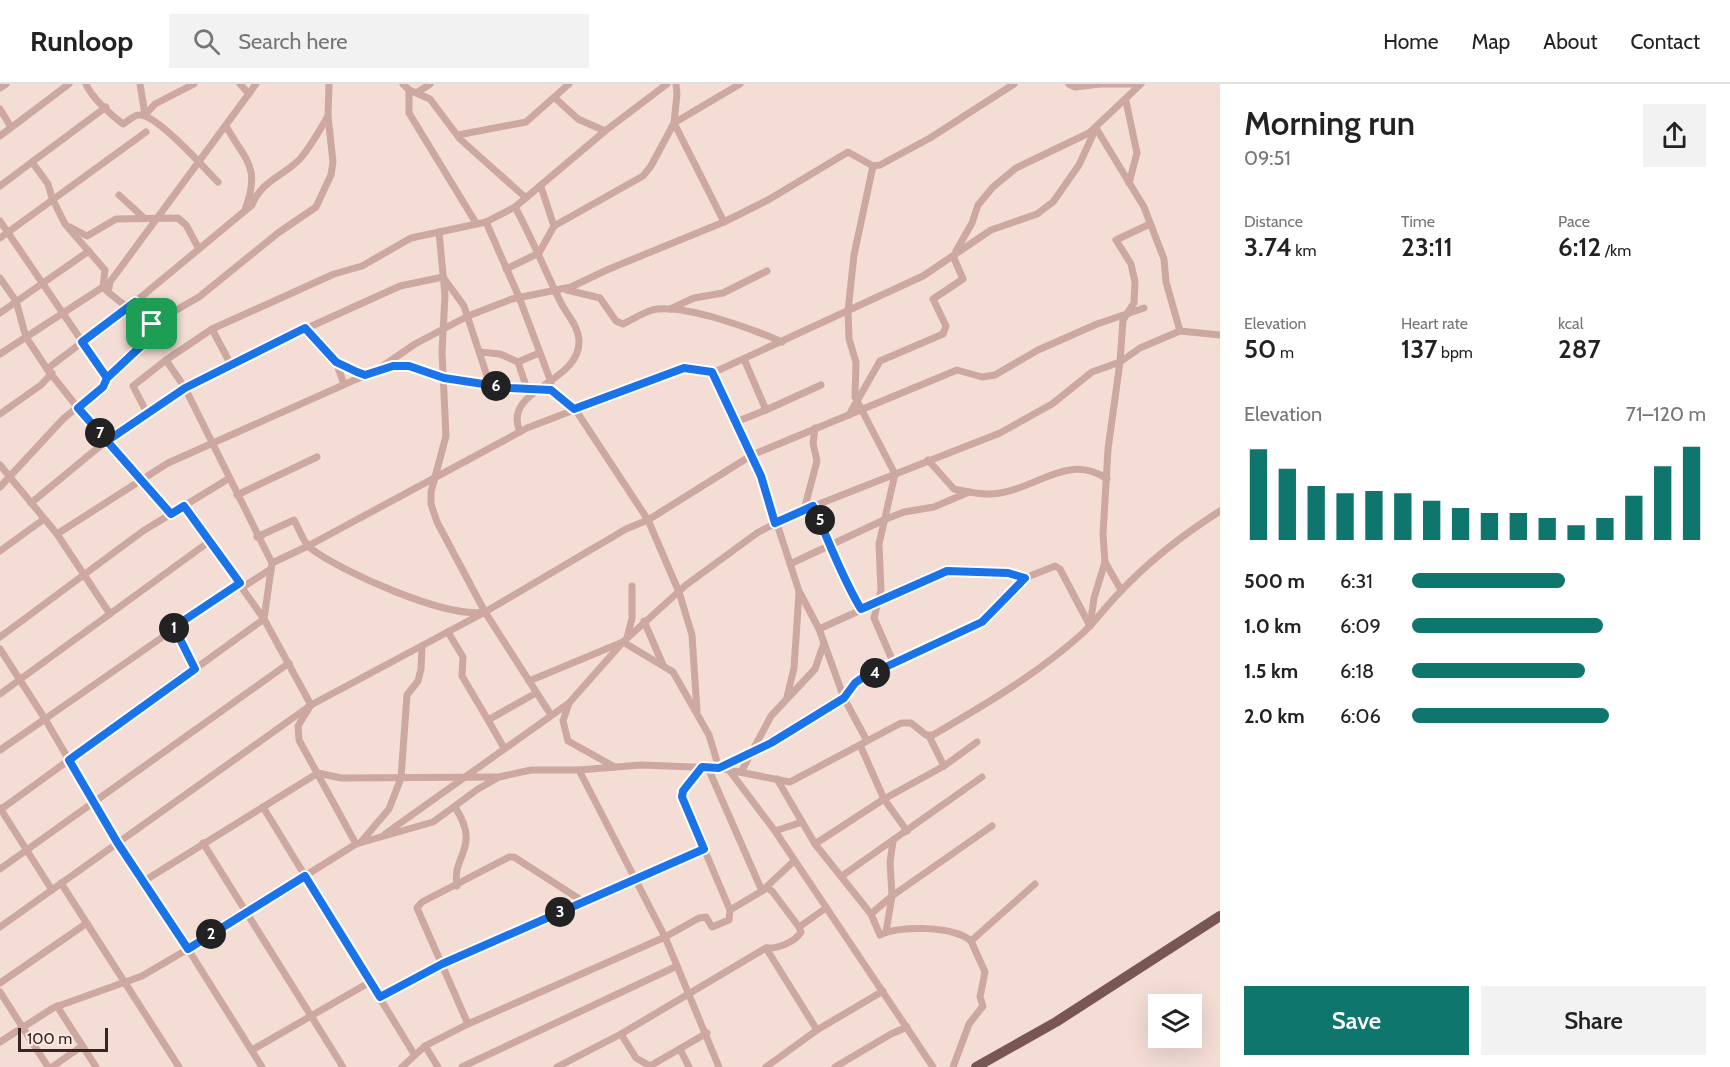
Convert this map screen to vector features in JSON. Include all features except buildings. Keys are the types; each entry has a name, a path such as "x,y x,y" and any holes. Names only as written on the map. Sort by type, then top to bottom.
{"main road":[{"path":"976,1067 1056,1022 1220,916"},
{"path":"991,1067 1060,1028 1220,924"}],"street":[{"path":"0,88 6,84"},
{"path":"0,136 69,84"},
{"path":"86,84 90,94 123,124 135,116 145,115 165,129 218,182"},
{"path":"140,84 145,115"},
{"path":"145,115 155,104 195,84"},
{"path":"240,84 249,94"},
{"path":"0,354 64,312 106,290 256,84"},
{"path":"152,324 199,297 278,233 316,207 331,175 333,162 328,116 328,84"},
{"path":"418,92 430,84"},
{"path":"458,135 526,122 569,84"},
{"path":"147,413 133,386 212,329 334,274 362,267 411,238 486,222 514,207 541,187 605,130 667,84"},
{"path":"506,269 539,253 554,226 627,188 643,176 651,166 674,123 676,84"},
{"path":"674,123 740,84"},
{"path":"377,370 468,316 519,297 565,290 724,222 768,200 848,152 873,166 880,165 930,138 1014,84"},
{"path":"1069,84 1075,87 1133,84"},
{"path":"953,256 972,223 978,205 993,187 1016,168 1096,128 1141,84"},
{"path":"476,223 409,113 406,87 430,99 458,135 526,198"},
{"path":"555,98 578,119 605,130"},
{"path":"1126,101 1137,153 1129,183"},
{"path":"0,186 106,107"},
{"path":"0,109 11,127"},
{"path":"0,414 41,385 50,371 82,342 128,308 252,205 258,190 282,175 300,158 328,116"},
{"path":"674,123 724,222"},
{"path":"226,126 251,164 252,185 244,212"},
{"path":"1096,128 1150,224 1164,259 1166,282 1180,331"},
{"path":"0,750 174,627 271,566 520,432 684,368 712,372 744,359 923,276 991,230 1037,214 1053,202 1079,165 1096,128"},
{"path":"0,238 52,198 146,132"},
{"path":"32,162 48,184 65,224 105,270 106,290 128,308"},
{"path":"873,166 854,255 848,311 849,339 857,376 854,387 857,401 895,474 879,544 881,590 874,618 894,664"},
{"path":"541,187 554,226"},
{"path":"119,195 153,226"},
{"path":"514,207 573,322 579,341 571,366 523,402 516,414 520,432"},
{"path":"65,224 87,236 116,219 178,218 186,225 199,249"},
{"path":"0,221 45,282 107,378"},
{"path":"486,222 519,297 551,382"},
{"path":"1090,626 1094,598 1105,562 1103,535 1108,449 1125,313 1134,303 1135,282 1131,264 1116,240 1150,224"},
{"path":"439,232 446,327 442,343 446,436 431,504 437,522 485,612 551,716"},
{"path":"0,313 89,251"},
{"path":"849,415 875,374 880,361 943,334 946,326 933,299 963,279 953,256"},
{"path":"670,309 694,298 723,293 767,271"},
{"path":"443,277 464,306 490,385"},
{"path":"31,503 107,441 185,388 230,363 400,286 443,277"},
{"path":"0,278 16,301 26,337 50,371 78,408 171,514"},
{"path":"565,290 600,298 616,321 623,324 651,310 670,309 753,330 782,342"},
{"path":"0,487 64,418 103,387 107,378 156,332 135,302"},
{"path":"0,927 311,705 485,612 626,528 648,520 752,455 957,370 982,377 994,375 1038,350 1125,313 1144,308"},
{"path":"305,328 336,362 344,384"},
{"path":"212,329 230,363"},
{"path":"380,838 459,779 569,703 644,621 757,532 813,506 1027,421 1052,404 1082,378 1120,362 1140,348 1180,331 1220,334"},
{"path":"480,352 500,354 518,362 539,353"},
{"path":"744,359 766,410"},
{"path":"52,890 0,809 264,619 271,566 185,388 166,360"},
{"path":"336,362 365,375"},
{"path":"518,362 527,389"},
{"path":"57,534 168,463 377,370 393,366 409,366 444,378 557,393 574,409 648,520 679,592 692,635 697,711"},
{"path":"712,372 752,455 799,591 819,629 844,698 867,741"},
{"path":"736,422 821,385"},
{"path":"804,510 816,461 813,443 815,428"},
{"path":"237,495 317,457"},
{"path":"928,460 954,489 969,492 1002,493 1054,474 1082,468 1107,479"},
{"path":"0,465 57,534 110,614"},
{"path":"0,637 171,514 228,479"},
{"path":"790,564 885,519 934,507 969,492"},
{"path":"184,506 264,619 311,705"},
{"path":"813,506 831,543 832,556 861,609"},
{"path":"929,736 1009,690 1051,660 1090,626 1121,590 1180,537 1220,511"},
{"path":"0,551 44,519"},
{"path":"257,537 294,520 308,546 374,584 463,612 485,612"},
{"path":"0,694 210,541"},
{"path":"1105,562 1121,590"},
{"path":"719,768 799,728 844,698 855,683 982,622 1025,578 1055,566 1060,569 1090,626"},
{"path":"819,629 947,571 1008,573 1025,578"},
{"path":"529,681 625,640 632,618 632,586"},
{"path":"787,697 794,668 799,591"},
{"path":"644,621 663,665"},
{"path":"174,627 195,669"},
{"path":"448,632 463,657 462,676 504,748"},
{"path":"625,640 663,665 682,683 709,735 719,768"},
{"path":"741,772 771,716 815,669 824,643"},
{"path":"0,1042 57,1006 125,982 188,949 359,843 389,809 401,778 407,695 420,675 422,646"},
{"path":"0,649 45,719 117,842 262,1067"},
{"path":"0,869 289,663"},
{"path":"488,720 536,693"},
{"path":"569,703 562,721 568,741 613,766"},
{"path":"311,705 298,726 297,733 359,843"},
{"path":"144,881 318,773 341,778 459,779 499,777 531,770 579,770 613,766 705,767 790,782 905,722 911,723 929,736 944,766"},
{"path":"815,844 884,799 944,766 977,742"},
{"path":"860,745 884,799 907,831"},
{"path":"402,1067 425,1046 468,1023 664,937 703,917 712,927 729,920 730,910 682,797 683,791 705,767"},
{"path":"705,767 762,891"},
{"path":"579,770 664,937 707,1033 719,1067"},
{"path":"729,770 775,831 933,1067"},
{"path":"359,843 433,822 478,789 499,777"},
{"path":"842,876 982,777"},
{"path":"777,779 815,844 871,914 880,935 898,928 935,930 955,933 971,940 985,972 980,997 983,1006 969,1024 953,1067"},
{"path":"263,807 414,1054"},
{"path":"455,807 462,817 467,837 467,848 457,871 457,886"},
{"path":"775,831 802,822"},
{"path":"871,914 892,896 992,826"},
{"path":"886,932 892,896 889,869 893,841"},
{"path":"203,843 343,1067"},
{"path":"380,997 442,964 704,849"},
{"path":"468,1023 417,908 423,902 509,857 514,857 584,902"},
{"path":"762,891 794,861"},
{"path":"61,883 179,1067"},
{"path":"971,940 1035,884"},
{"path":"557,1067 621,1034 766,948 774,949 796,938 801,932 772,891 767,888 730,910"},
{"path":"799,927 826,908"},
{"path":"0,983 87,922"},
{"path":"766,948 817,1030"},
{"path":"462,1067 677,966"},
{"path":"252,1050 370,982"},
{"path":"768,1066 817,1030 883,991"},
{"path":"0,992 50,1067 82,1046"},
{"path":"57,1006 96,1067"},
{"path":"835,1067 907,1027"},
{"path":"621,1034 628,1048 644,1064 650,1066 707,1033"},
{"path":"425,1046 438,1067"},
{"path":"680,1049 689,1067"},
{"path":"849,1059 850,1067"}],"route":[{"path":"152,324 135,302 82,342 107,378 105,384 103,387 78,408 107,441 185,388 230,363 305,328 336,362 365,375 393,366 409,366 444,378 510,388 551,390 574,409 672,372 692,368 712,372 761,476 775,523 813,506 831,543 832,556 861,609 947,571 1008,573 1025,578 1009,591 982,622 862,678 855,683 844,698 817,717 771,743 719,768 702,767 683,791 682,797 704,849 442,964 380,997 305,876 188,949 117,842 69,760 195,669 174,627 240,583 184,506 171,514 78,408 103,387 107,378 156,332 157,329 152,324"}]}
